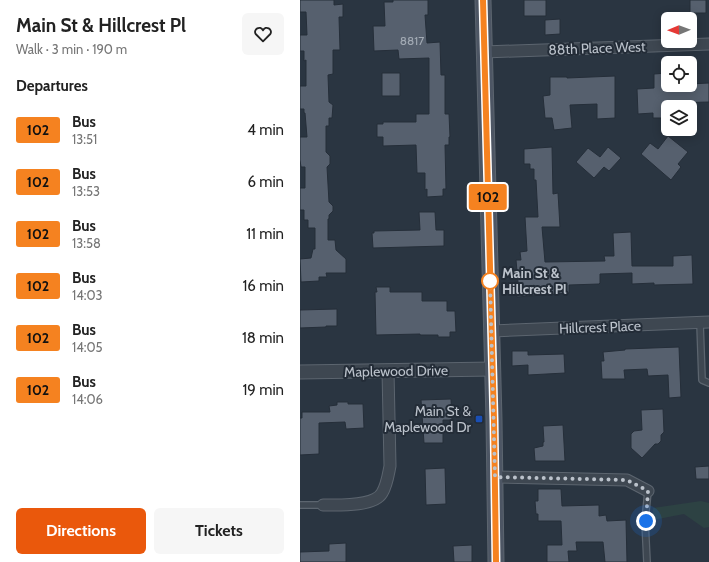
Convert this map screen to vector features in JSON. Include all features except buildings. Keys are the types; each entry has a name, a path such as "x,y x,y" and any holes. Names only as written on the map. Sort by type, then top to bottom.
{"main road":[{"path":"483,0 492,331 496,562"}],"street":[{"name":"88th Place West","path":"484,52 709,44"},
{"name":"Hillcrest Place","path":"492,331 704,323"},
{"name":"Maplewood Drive","path":"300,372 492,369"},
{"path":"323,505 348,505 368,502 382,495 387,482 390,466 388,371"},
{"path":"495,477 627,480 648,491"}],"lane":[{"path":"704,323 702,380 709,383"},
{"path":"647,562 646,521 648,491"},
{"path":"300,505 323,505"}],"green space":[{"path":"701,501 709,503 709,527 704,528 684,514 653,520 653,508"}],"bus line":[{"name":"102","path":"483,0 494,420 496,562"}],"place":[{"name":"Main St & Hillcrest Pl","path":"490,281"},
{"name":"Main St & Maplewood Dr","path":"479,419"}],"route":[{"path":"490,281 495,477 511,476 627,480 648,491 646,502 646,521"}]}
